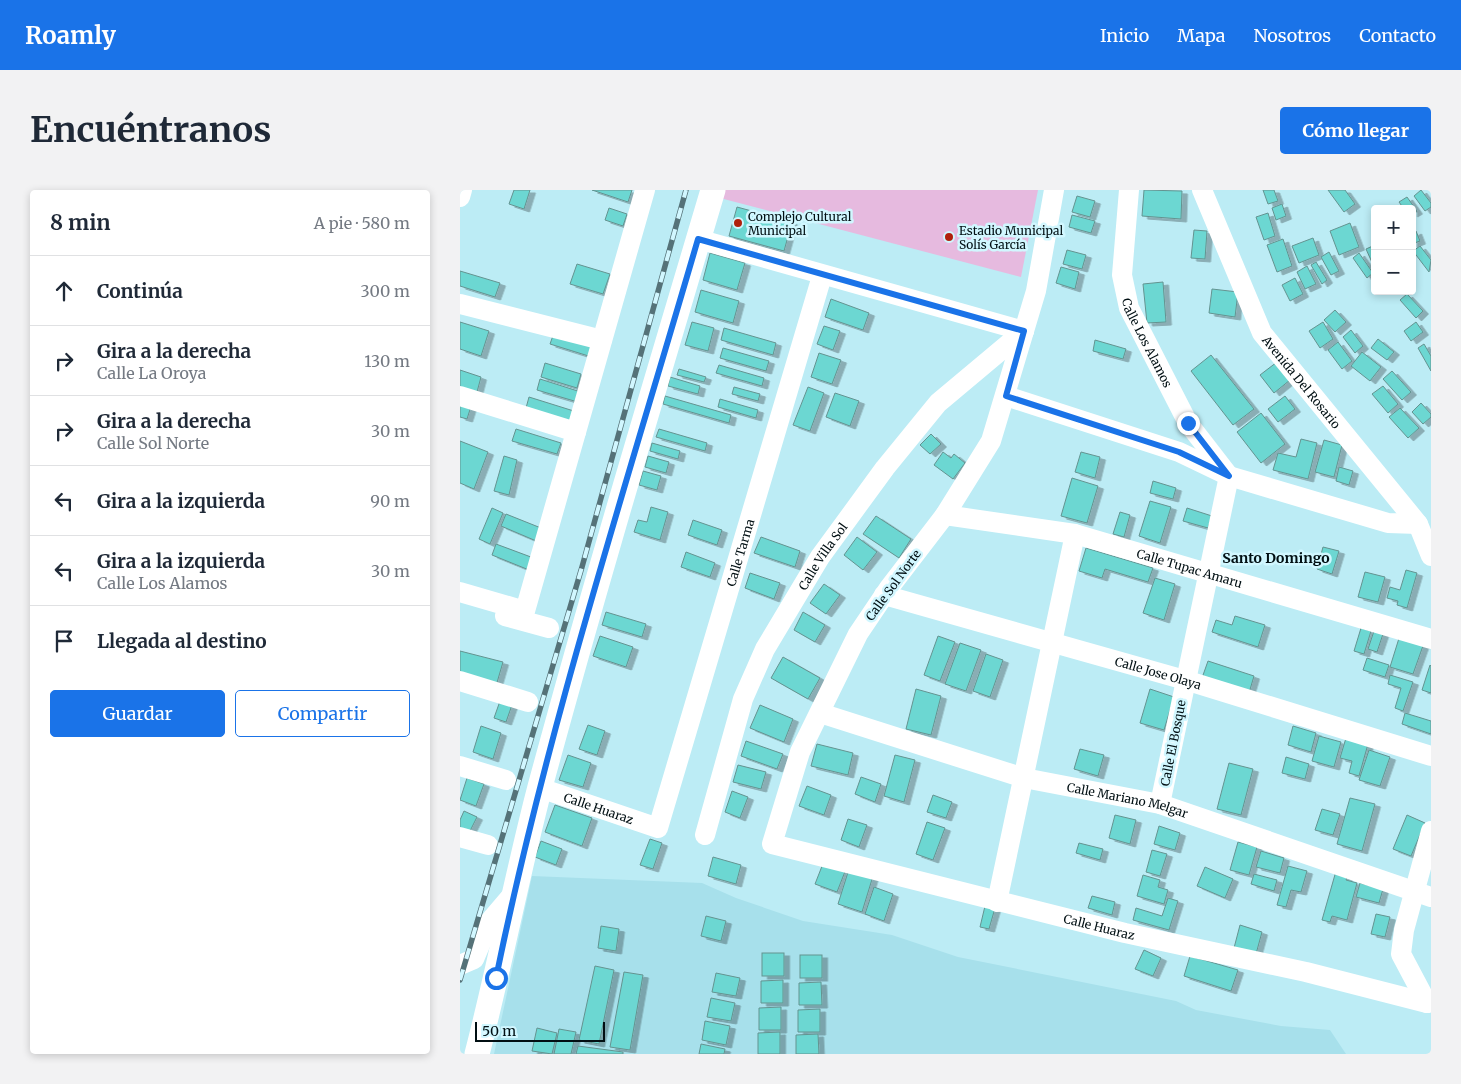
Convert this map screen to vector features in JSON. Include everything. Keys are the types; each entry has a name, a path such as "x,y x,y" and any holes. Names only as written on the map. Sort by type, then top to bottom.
{"street":[{"path":"460,197 462,190"},
{"path":"460,592 525,610 645,190"},
{"path":"477,1054 496,978 513,894 540,788 581,638 713,190"},
{"name":"Calle Sol Norte","path":"772,844 800,752 858,634 884,595 945,515 991,441 1036,291 1054,190"},
{"name":"Calle Los Alamos","path":"1129,190 1122,276 1129,308 1188,423 1229,476"},
{"name":"Avenida Del Rosario","path":"1202,190 1262,333 1418,524 1431,556"},
{"path":"698,239 822,276 1024,331"},
{"name":"Calle Tarma","path":"658,828 822,276"},
{"path":"460,304 602,340"},
{"name":"Calle Villa Sol","path":"705,835 743,698 765,649 820,557 886,468 938,403 1024,331"},
{"path":"460,396 576,432"},
{"path":"1006,396 1179,452 1229,476 1388,523 1418,524"},
{"name":"Calle El Bosque","path":"1160,804 1229,476"},
{"name":"Calle Tupac Amaru","path":"945,515 1076,534 1431,639"},
{"path":"997,902 1076,534"},
{"name":"Calle Jose Olaya","path":"884,595 1185,680 1431,756"},
{"path":"460,603 548,628"},
{"path":"460,681 528,702"},
{"name":"Calle Mariano Melgar","path":"820,713 1024,778 1160,804 1423,893"},
{"path":"460,766 506,780"},
{"name":"Calle Huaraz","path":"540,788 658,828"},
{"path":"1423,893 1431,831"},
{"path":"460,837 488,845"},
{"name":"Calle Huaraz","path":"772,844 997,902 1125,933 1306,972 1427,1003 1402,954 1404,930 1423,893"},
{"path":"460,965 474,959 490,921 513,894"}],"shaded area":[{"name":"Estadio Municipal Solís García","path":"718,190 1038,190 1021,277 716,197"},
{"path":"532,876 702,883 736,898 803,921 892,935 958,957 1176,1001 1196,1010 1281,1026 1330,1030 1346,1054 494,1054"}],"building":[{"path":"514,190 530,190 524,209 509,204"},
{"path":"592,190 632,190 628,202"},
{"path":"1144,190 1182,191 1181,219 1142,216"},
{"path":"1263,190 1274,190 1278,201 1268,204"},
{"path":"1328,190 1345,190 1355,204 1344,212"},
{"path":"1421,190 1431,203 1431,207 1425,211 1414,196"},
{"path":"1077,196 1095,201 1090,217 1072,212"},
{"path":"1407,197 1413,205 1401,205 1399,202"},
{"path":"1282,204 1286,216 1276,220 1272,208"},
{"path":"737,207 792,222 784,251 729,236"},
{"path":"609,208 627,214 623,226 605,220"},
{"path":"1268,213 1275,236 1264,240 1256,217"},
{"path":"1072,215 1095,221 1091,233 1069,227"},
{"path":"1350,223 1359,247 1339,255 1330,231"},
{"path":"1194,230 1207,231 1205,259 1191,258"},
{"path":"1416,231 1420,241 1416,242"},
{"path":"1313,238 1319,255 1299,263 1292,246"},
{"path":"1283,239 1292,266 1277,272 1267,245"},
{"path":"1420,246 1431,260 1429,272 1416,255 1416,249"},
{"path":"1371,247 1371,260 1366,249"},
{"path":"1067,250 1086,255 1082,269 1063,264"},
{"path":"1329,252 1339,271 1331,275 1321,257"},
{"path":"710,253 745,263 737,290 703,280"},
{"path":"1359,253 1371,270 1371,275 1367,278 1353,258"},
{"path":"1316,262 1327,280 1322,284 1311,265"},
{"path":"577,264 610,274 603,294 570,284"},
{"path":"1307,266 1316,284 1305,289 1297,272"},
{"path":"1061,267 1079,272 1075,289 1056,283"},
{"path":"460,271 500,283 495,297 460,286"},
{"path":"1295,278 1303,294 1290,301 1282,285"},
{"path":"1163,282 1166,322 1147,323 1143,284"},
{"path":"1212,289 1238,292 1235,317 1209,313"},
{"path":"701,290 739,301 733,323 695,312"},
{"path":"1408,295 1423,311 1416,318 1400,300"},
{"path":"831,299 869,313 863,330 825,317"},
{"path":"1335,310 1346,322 1335,332 1324,320"},
{"path":"460,322 489,331 481,356 460,349"},
{"path":"692,322 714,328 708,351 685,345"},
{"path":"1323,322 1333,339 1320,348 1309,331"},
{"path":"1416,322 1423,332 1411,341 1404,331"},
{"path":"824,326 840,331 833,350 817,344"},
{"path":"724,328 776,343 773,355 721,340"},
{"path":"555,330 599,343 595,358 550,344"},
{"path":"1351,330 1363,346 1355,353 1343,337"},
{"path":"1378,339 1394,352 1387,360 1371,348"},
{"path":"1095,340 1126,349 1123,359 1093,351"},
{"path":"1338,342 1352,361 1342,369 1328,350"},
{"path":"1424,344 1431,356 1431,371 1418,348"},
{"path":"723,348 769,361 766,371 720,358"},
{"path":"1362,352 1381,367 1370,381 1351,366"},
{"path":"819,353 841,360 832,384 811,377"},
{"path":"1211,355 1254,409 1233,425 1191,371"},
{"path":"1277,362 1290,380 1274,393 1260,375"},
{"path":"545,363 581,374 577,388 541,377"},
{"path":"719,365 764,378 762,386 716,373"},
{"path":"679,369 706,377 704,382 677,375"},
{"path":"460,370 481,377 477,392 460,387"},
{"path":"1392,371 1411,392 1402,400 1383,379"},
{"path":"670,377 700,386 698,394 668,386"},
{"path":"540,379 584,393 581,403 537,390"},
{"path":"1383,386 1398,404 1388,413 1372,394"},
{"path":"734,387 760,394 758,401 732,394"},
{"path":"808,387 824,393 810,431 793,425"},
{"path":"835,393 859,401 850,426 826,417"},
{"path":"460,396 473,400 467,419 460,417"},
{"path":"665,396 731,415 729,423 663,404"},
{"path":"1285,396 1295,409 1278,422 1268,409"},
{"path":"529,397 577,412 573,422 526,408"},
{"path":"720,399 758,410 756,418 718,407"},
{"path":"1421,403 1431,414 1431,417 1423,424 1412,412"},
{"path":"1400,408 1419,428 1408,438 1389,417"},
{"path":"1261,413 1285,444 1261,463 1237,432"},
{"path":"516,429 561,443 557,454 512,441"},
{"path":"659,429 707,443 705,451 656,437"},
{"path":"931,434 941,444 930,454 920,445"},
{"path":"1301,439 1317,443 1308,479 1273,470 1278,453 1296,457"},
{"path":"1324,440 1342,445 1334,477 1315,472"},
{"path":"460,441 488,452 474,489 460,483"},
{"path":"652,443 680,451 678,459 650,451"},
{"path":"943,452 951,458 954,454 965,463 953,479 934,465"},
{"path":"1081,452 1100,457 1095,478 1075,472"},
{"path":"504,456 517,460 509,495 494,491"},
{"path":"648,456 669,462 666,473 645,467"},
{"path":"1339,467 1353,471 1349,485 1336,481"},
{"path":"643,471 661,476 657,490 639,485"},
{"path":"1072,478 1098,486 1087,523 1061,516"},
{"path":"1153,481 1176,488 1173,499 1150,493"},
{"path":"1150,501 1171,507 1160,543 1139,536"},
{"path":"651,507 668,512 660,540 634,532 638,520 647,522"},
{"path":"492,508 503,513 490,544 479,539"},
{"path":"1187,508 1212,516 1208,528 1183,521"},
{"path":"1120,512 1130,515 1124,537 1113,534"},
{"path":"506,514 546,530 541,543 501,526"},
{"path":"876,516 911,539 899,558 863,534"},
{"path":"693,520 722,530 717,545 688,535"},
{"path":"761,537 800,551 795,567 754,553"},
{"path":"857,537 877,552 863,570 844,555"},
{"path":"496,544 539,560 534,572 492,555"},
{"path":"1323,547 1339,551 1332,574 1317,569"},
{"path":"1086,548 1153,568 1148,582 1105,569 1102,578 1079,571"},
{"path":"686,552 715,563 710,577 681,567"},
{"path":"1406,570 1417,573 1407,608 1397,605 1398,601 1387,598 1390,587 1400,590"},
{"path":"1365,572 1385,577 1378,602 1358,597"},
{"path":"750,573 780,583 774,599 745,588"},
{"path":"1155,578 1175,584 1164,620 1143,613"},
{"path":"824,584 840,595 826,614 810,603"},
{"path":"606,612 646,624 642,637 602,625"},
{"path":"803,612 825,625 815,642 794,630"},
{"path":"1235,616 1265,625 1258,647 1212,632 1216,620 1232,625"},
{"path":"1361,628 1371,631 1364,654 1354,651"},
{"path":"1375,628 1384,631 1377,652 1368,649"},
{"path":"1400,635 1424,643 1413,674 1390,667"},
{"path":"600,636 633,647 626,667 593,656"},
{"path":"938,636 955,642 940,681 924,675"},
{"path":"960,643 981,650 966,691 945,684"},
{"path":"460,651 503,662 496,686 460,676"},
{"path":"986,654 1003,660 990,697 973,691"},
{"path":"783,657 820,678 808,699 771,678"},
{"path":"1367,658 1389,665 1385,677 1363,670"},
{"path":"1208,661 1254,676 1249,693 1202,678"},
{"path":"1431,666 1431,693 1422,690"},
{"path":"1390,675 1413,682 1403,711 1395,708 1401,688 1388,684"},
{"path":"916,689 941,696 931,735 906,729"},
{"path":"1150,689 1174,697 1164,730 1140,723"},
{"path":"500,701 512,705 506,722 494,718"},
{"path":"760,705 793,719 784,742 750,728"},
{"path":"1405,713 1431,721 1431,734 1402,724"},
{"path":"588,725 605,731 597,755 579,749"},
{"path":"481,726 501,733 493,759 473,752"},
{"path":"1293,726 1316,733 1311,752 1288,745"},
{"path":"1319,736 1341,742 1334,767 1312,761"},
{"path":"1346,738 1368,744 1359,776 1349,773 1352,761 1340,758"},
{"path":"746,741 783,754 777,769 741,756"},
{"path":"817,744 853,753 848,775 811,766"},
{"path":"1080,749 1104,755 1098,776 1074,769"},
{"path":"1369,750 1390,757 1380,786 1359,780"},
{"path":"568,755 591,763 583,787 559,780"},
{"path":"895,755 915,760 904,802 884,796"},
{"path":"1286,757 1309,764 1305,779 1282,773"},
{"path":"1229,763 1253,769 1241,815 1217,809"},
{"path":"738,765 766,772 761,789 733,782"},
{"path":"861,777 881,784 875,802 855,794"},
{"path":"467,778 484,784 476,806 460,800"},
{"path":"807,786 831,795 824,815 799,806"},
{"path":"732,791 748,797 740,818 725,812"},
{"path":"933,795 952,802 946,818 927,812"},
{"path":"1350,798 1375,804 1362,851 1337,844"},
{"path":"555,805 592,818 582,846 545,832"},
{"path":"1322,809 1340,814 1333,835 1315,830"},
{"path":"464,811 477,817 468,835 460,831 460,820"},
{"path":"1115,815 1136,820 1130,844 1109,838"},
{"path":"1407,815 1425,823 1411,856 1393,849"},
{"path":"848,819 867,825 859,847 841,840"},
{"path":"927,822 945,828 933,860 916,854"},
{"path":"1159,826 1180,833 1175,850 1154,844"},
{"path":"650,839 662,843 653,869 640,865"},
{"path":"541,841 562,849 556,865 535,857"},
{"path":"1238,842 1257,847 1249,875 1230,870"},
{"path":"1079,843 1103,849 1100,860 1076,853"},
{"path":"1152,850 1167,854 1160,876 1146,872"},
{"path":"1261,851 1284,858 1280,873 1256,867"},
{"path":"713,857 741,865 736,884 708,876"},
{"path":"824,861 846,869 837,892 815,884"},
{"path":"1288,866 1307,871 1301,892 1291,890 1286,907 1277,905"},
{"path":"1205,867 1233,879 1225,898 1197,886"},
{"path":"849,869 873,876 862,912 838,904"},
{"path":"1336,871 1348,874 1346,880 1357,883 1347,920 1332,916 1330,922 1322,920"},
{"path":"1254,874 1277,880 1274,891 1251,884"},
{"path":"1143,875 1160,880 1158,887 1168,890 1164,904 1137,896"},
{"path":"1360,883 1383,889 1379,903 1356,897"},
{"path":"874,887 893,894 884,921 865,914"},
{"path":"1092,896 1115,902 1112,915 1088,908"},
{"path":"1168,898 1178,901 1169,930 1133,920 1136,908 1162,916"},
{"path":"985,906 995,908 989,929 980,927"},
{"path":"1376,914 1390,917 1385,937 1371,934"},
{"path":"706,916 726,921 721,941 701,936"},
{"path":"1240,925 1262,932 1256,954 1234,948"},
{"path":"601,926 619,929 616,951 598,948"},
{"path":"1144,950 1161,958 1153,976 1135,969"},
{"path":"762,953 784,953 784,976 762,976"},
{"path":"800,955 822,955 822,978 800,978"},
{"path":"1190,956 1238,970 1231,991 1184,976"},
{"path":"595,966 614,970 599,1044 579,1040"},
{"path":"624,972 643,975 630,1050 610,1047"},
{"path":"716,973 740,978 736,996 712,992"},
{"path":"783,980 783,1003 761,1003 761,981"},
{"path":"821,982 822,1005 799,1005 799,983"},
{"path":"711,998 735,1003 731,1021 707,1017"},
{"path":"781,1007 781,1030 759,1030 759,1008"},
{"path":"820,1009 820,1032 798,1032 798,1010"},
{"path":"705,1021 730,1026 726,1045 702,1040"},
{"path":"537,1028 557,1033 552,1054 532,1051"},
{"path":"559,1029 576,1032 571,1054 554,1054"},
{"path":"780,1032 780,1054 758,1054 758,1033"},
{"path":"818,1034 819,1054 796,1054 796,1035"},
{"path":"701,1044 725,1049 724,1054 699,1054"},
{"path":"578,1046 623,1052 623,1054 576,1054"}],"railway":[{"path":"460,980 582,567 686,190"}],"place":[{"name":"Complejo Cultural Municipal","path":"738,223"},
{"name":"Estadio Municipal Solís García","path":"949,237"}],"district":[{"name":"Santo Domingo","path":"1276,558"}],"route":[{"path":"496,978 513,894 581,638 698,239 822,276 1024,331 1006,396 1179,452 1229,476 1188,423"}]}
